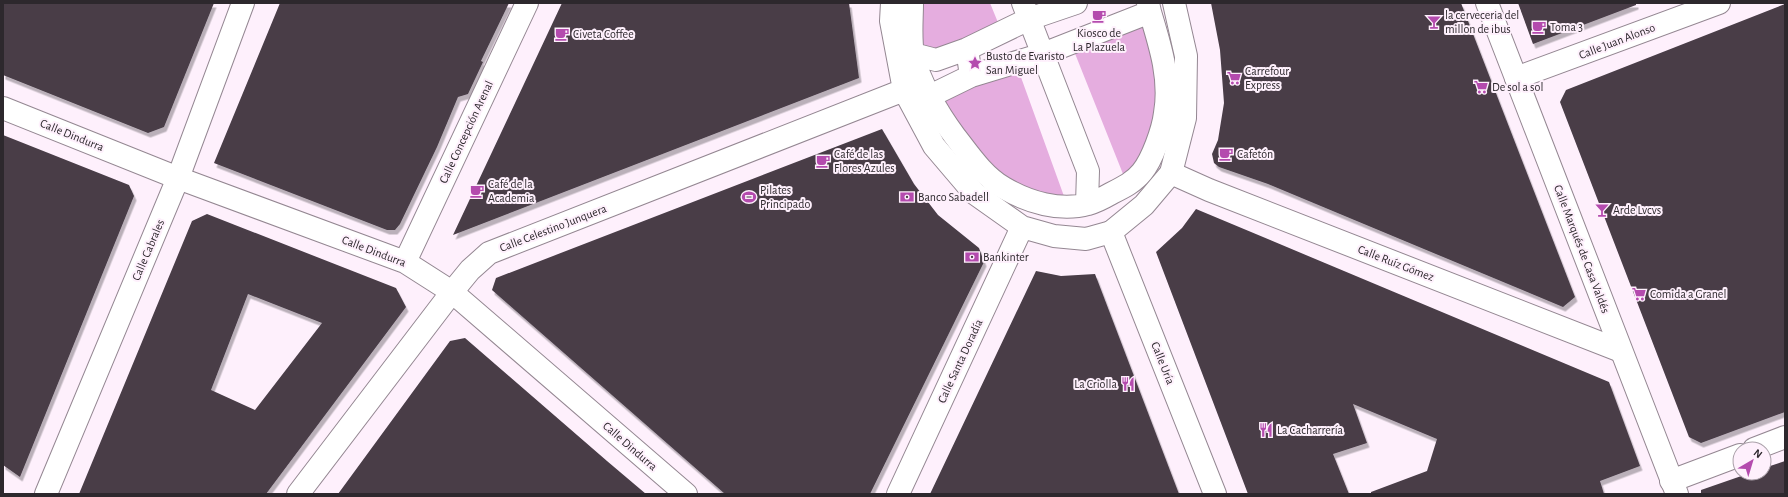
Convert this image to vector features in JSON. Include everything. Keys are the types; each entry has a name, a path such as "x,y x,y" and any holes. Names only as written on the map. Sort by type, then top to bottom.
{"street":[{"name":"Calle Cabrales","path":"46,494 178,178 243,3"},
{"name":"Calle Concepción Arenal","path":"405,262 527,3"},
{"path":"892,3 891,21 904,90 934,146 974,193 1022,227 1054,236 1086,239 1111,232 1144,205 1171,173 1185,118 1186,56 1174,3"},
{"path":"912,3 913,54 930,96 943,120 969,154 990,177 1003,187 1027,199 1052,206 1087,204 1131,183 1142,172 1150,159 1165,114 1166,84 1162,54 1149,8 1043,54 972,76 930,96"},
{"path":"913,54 936,60 967,49 1026,11 1076,3"},
{"name":"Calle Marqués de Casa Valdés","path":"1487,3 1674,487"},
{"name":"Calle Juan Alonso","path":"1516,78 1718,3"},
{"path":"1026,11 1088,171 1087,204"},
{"path":"967,49 972,76"},
{"name":"Calle Celestino Junquera","path":"298,494 452,292 470,270 489,253 904,90"},
{"name":"Calle Dindurra","path":"3,108 178,178 405,262 452,292 686,494"},
{"name":"Calle Ruíz Gómez","path":"1171,173 1216,193 1621,352"},
{"name":"Calle Santa Doradía","path":"898,494 1022,227"},
{"name":"Calle Uría","path":"1111,232 1215,494"},
{"path":"1772,442 1785,437"},
{"path":"1674,487 1732,458"}],"shaded area":[{"path":"921,3 990,3 999,25 933,57 925,52 919,24"},
{"path":"1141,20 1150,34 1159,105 1153,141 1125,179 1074,51"},
{"path":"1018,69 1065,199 1016,194 943,108 945,96"}],"building":[{"path":"3,3 214,3 164,127 148,133 3,75"},
{"path":"280,3 509,3 481,61 483,62 468,94 458,97 437,147 400,224 395,230 387,230 214,163"},
{"path":"562,3 849,3 859,78 453,235"},
{"path":"1211,3 1461,3 1575,297 1563,307 1268,184 1219,167 1214,163 1212,154 1218,140 1224,103 1220,50"},
{"path":"1518,3 1636,3 1636,5 1533,44"},
{"path":"1785,4 1785,412 1701,443 1689,437 1560,102 1566,90"},
{"path":"882,129 914,184 938,215 979,248 984,262 870,494 725,494 492,290 496,278"},
{"path":"3,135 129,185 134,196 20,477 3,465"},
{"path":"1196,209 1609,382 1640,466 1600,481 1604,494 1371,494 1371,492 1427,471 1437,439 1353,404 1367,443 1333,454 1349,494 1248,494 1156,252 1182,228"},
{"path":"207,214 396,288 406,307 266,494 79,494 192,221","holes":["248,294 322,323 255,410 211,390"]},
{"path":"1036,271 1061,276 1095,274 1179,494 930,494"},
{"path":"465,338 646,494 338,494 450,341"},
{"path":"1785,461 1785,494 1701,494 1701,490 1732,479 1732,481 1772,481 1772,465"}],"place":[{"name":"Kiosco de La Plazuela","path":"1099,16"},
{"name":"la cerveceria del millon de ibus","path":"1434,22"},
{"name":"Toma 3","path":"1539,27"},
{"name":"Civeta Coffee","path":"562,34"},
{"name":"Busto de Evaristo San Miguel","path":"975,63"},
{"name":"Carrefour Express","path":"1234,78"},
{"name":"De sol a sol","path":"1481,87"},
{"name":"Cafetón","path":"1226,154"},
{"name":"Café de las Flores Azules","path":"823,161"},
{"name":"Café de la Academia","path":"477,191"},
{"name":"Pilates Principado","path":"749,197"},
{"name":"Banco Sabadell","path":"907,197"},
{"name":"Arde Lvcvs","path":"1602,210"},
{"name":"Bankinter","path":"972,257"},
{"name":"Comida a Granel","path":"1639,294"},
{"name":"La Criolla","path":"1128,384"},
{"name":"La Cacharrería","path":"1266,430"}]}
